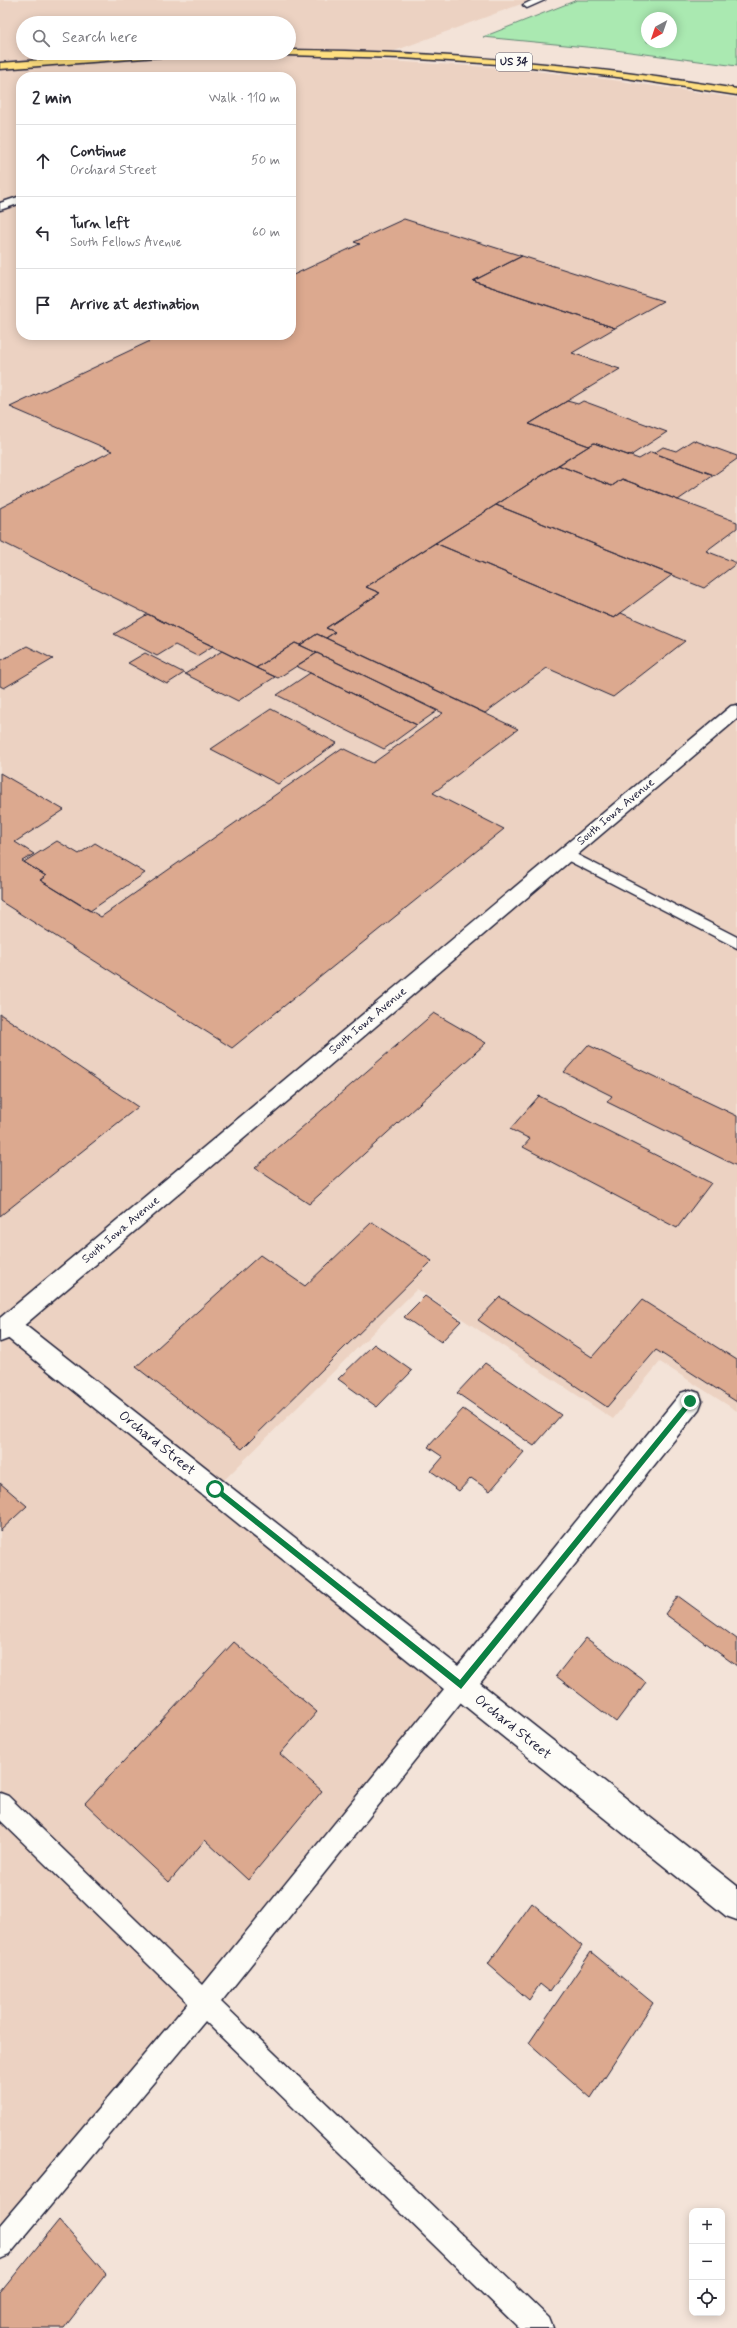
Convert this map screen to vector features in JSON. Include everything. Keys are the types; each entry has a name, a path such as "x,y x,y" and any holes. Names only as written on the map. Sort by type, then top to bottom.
{"highway":[{"name":"US 34","path":"296,44 384,46 520,53"},
{"name":"US 34","path":"296,53 427,55 577,67 737,92"},
{"path":"0,57 16,56"},
{"path":"0,66 79,60"}],"main road":[{"path":"527,5 541,0"},
{"path":"0,206 16,201"},
{"name":"South Iowa Avenue","path":"4,1328 737,710"},
{"name":"Orchard Street","path":"4,1328 461,1685 737,1905"},
{"path":"461,1685 690,1401"}],"lane":[{"path":"566,854 737,943"},
{"path":"0,2246 204,2003 461,1685"},
{"path":"0,1804 539,2328"}],"shaded area":[{"path":"0,0 532,0 370,60 507,68 606,79 737,98 737,1411 660,1362 613,1419 417,1289 215,1489 461,1685 0,2246"}],"green space":[{"path":"577,0 737,0 737,66 607,49 483,37"}],"building":[{"path":"404,219 522,256 473,281 615,328 572,353 620,369 529,424 589,446 366,587 380,593 326,628 335,632 326,638 317,634 300,645 295,643 256,668 0,541 0,508 112,451 10,407 152,340 296,340 296,274 360,244 354,242"},
{"path":"522,256 663,301 615,328 473,281"},
{"path":"567,401 578,404 583,401 667,432 630,456 594,443 589,446 529,424"},
{"path":"693,440 737,456 737,459 714,475 654,453 663,447 676,451"},
{"path":"594,443 639,459 651,452 714,475 678,500 622,479 612,486 558,465"},
{"path":"558,465 612,486 622,479 737,522 737,528 706,551 737,563 704,588 496,505"},
{"path":"496,505 672,575 614,618 435,543"},
{"path":"435,543 614,618 621,613 685,641 613,697 547,668 485,713 326,638 335,632 326,628 380,593 366,587"},
{"path":"148,614 213,646 197,656 175,645 157,656 114,634"},
{"path":"317,634 518,729 433,793 504,829 232,1048 0,901 0,773 64,810 15,842 34,854 22,861 46,876 40,880 101,917 342,748 373,763 443,713 300,645"},
{"path":"295,643 317,653 278,678 256,668"},
{"path":"27,646 53,659 4,688 0,686 0,661"},
{"path":"222,651 275,677 238,701 185,674"},
{"path":"145,653 184,673 167,684 128,663"},
{"path":"317,653 437,711 417,725 296,666"},
{"path":"310,673 417,725 384,749 277,695"},
{"path":"271,709 337,743 278,784 211,749"},
{"path":"57,841 79,854 95,843 145,873 90,911 40,880 46,876 24,862"},
{"path":"434,1013 486,1043 309,1204 255,1168"},
{"path":"0,1014 138,1107 0,1216"},
{"path":"588,1045 737,1116 737,1166 607,1102 612,1096 564,1072"},
{"path":"539,1096 711,1183 677,1228 523,1147 530,1139 510,1129"},
{"path":"372,1222 432,1261 242,1449 136,1367 260,1255 305,1286"},
{"path":"425,1296 461,1321 441,1342 404,1317"},
{"path":"500,1297 592,1357 642,1300 737,1360 737,1402 656,1350 607,1407 478,1320"},
{"path":"374,1344 412,1371 377,1407 338,1379"},
{"path":"485,1363 561,1415 534,1446 457,1393"},
{"path":"463,1409 524,1452 490,1491 471,1478 459,1491 431,1471 443,1457 428,1447"},
{"path":"0,1483 27,1506 0,1531"},
{"path":"678,1596 737,1639 737,1666 665,1614"},
{"path":"586,1638 646,1682 616,1722 556,1676"},
{"path":"234,1642 317,1712 280,1754 322,1791 248,1880 205,1840 169,1882 85,1803"},
{"path":"532,1903 582,1946 550,1992 540,1984 529,2000 488,1964"},
{"path":"591,1952 653,2003 591,2098 529,2043"},
{"path":"59,2220 106,2274 64,2328 0,2328 0,2293"}],"route":[{"path":"215,1489 461,1685 690,1401"}]}
